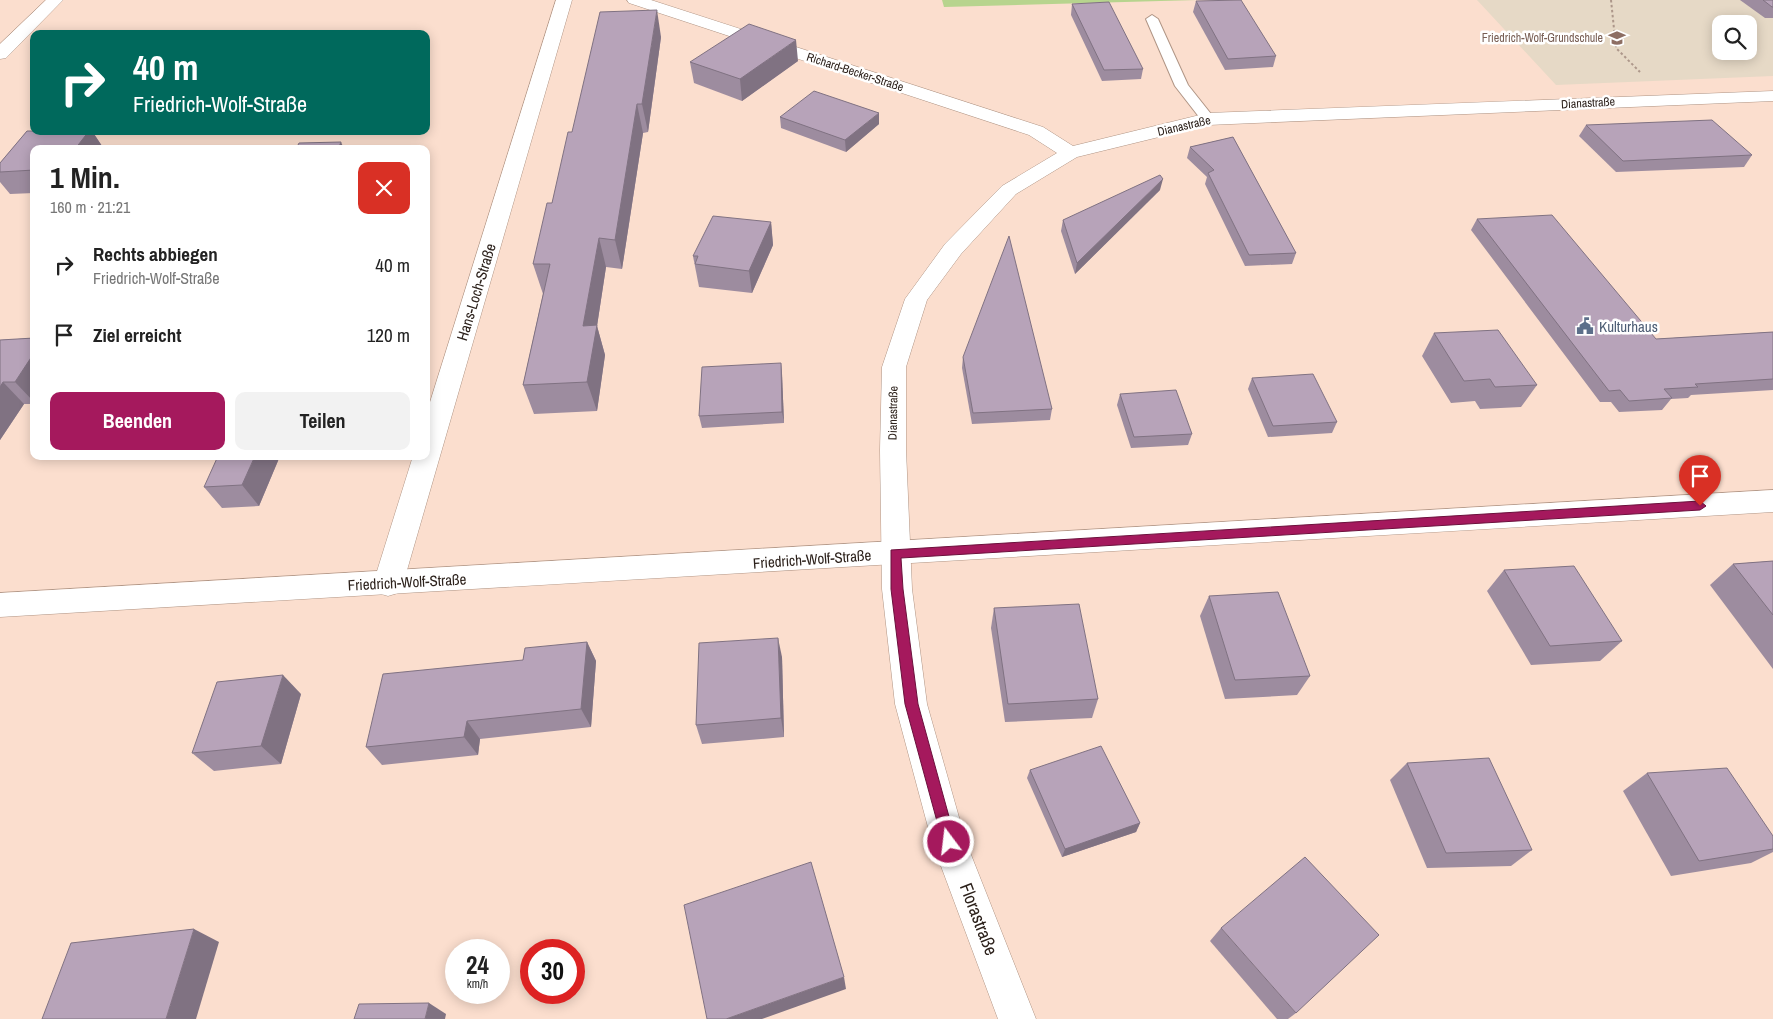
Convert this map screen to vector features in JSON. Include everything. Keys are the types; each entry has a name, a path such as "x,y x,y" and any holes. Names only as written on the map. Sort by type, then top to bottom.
{"street":[{"path":"0,54 55,0"},
{"name":"Hans-Loch-Straße","path":"430,445 564,0"},
{"name":"Richard-Becker-Straße","path":"635,0 1036,131 1070,153"},
{"name":"Dianastraße","path":"895,553 894,366 916,300 953,249 1010,190 1070,153 1208,119 1773,96"},
{"name":"Hans-Loch-Straße","path":"388,584 425,460"},
{"name":"Friedrich-Wolf-Straße","path":"0,605 388,584 1773,501"},
{"name":"Florastraße","path":"895,553 897,589 911,704 949,842 1017,1019"}],"lane":[{"path":"1152,18 1182,86 1208,119"}],"path":[{"path":"1611,0 1616,48 1667,100"}],"shaded area":[{"name":"Friedrich-Wolf-Grundschule","path":"1477,0 1773,0 1773,76 1556,85"}],"green space":[{"path":"942,0 1197,0 944,7"}],"building":[{"path":"1241,0 1276,56 1228,59 1196,1"},
{"path":"1763,0 1773,0 1773,7 1772,7"},
{"path":"1109,2 1143,69 1104,70 1072,4"},
{"path":"657,10 642,104 637,104 615,240 599,238 583,326 597,325 587,382 523,385 550,264 533,264 547,203 552,203 568,132 572,132 600,12"},
{"path":"749,24 796,40 740,79 690,62"},
{"path":"814,91 879,113 845,140 780,117"},
{"path":"1712,120 1752,155 1623,161 1586,125"},
{"path":"27,131 30,131 30,135 86,135 78,145 30,145 30,170 0,172 0,163"},
{"path":"1233,137 1296,253 1249,255 1208,173 1214,170 1190,147"},
{"path":"341,142 340,145 298,145 299,143"},
{"path":"1160,175 1163,179 1077,263 1063,220"},
{"path":"1552,215 1656,339 1773,332 1773,379 1695,384 1698,387 1664,389 1672,398 1629,401 1620,390 1609,391 1477,219"},
{"path":"713,216 771,222 749,271 695,264 698,256 693,256"},
{"path":"1009,236 1052,409 973,413 963,357"},
{"path":"1498,330 1537,385 1495,387 1490,379 1464,381 1434,333"},
{"path":"30,338 30,359 15,382 3,382 0,387 0,340"},
{"path":"781,363 782,412 699,416 702,367"},
{"path":"1313,374 1337,422 1273,426 1252,378"},
{"path":"1176,390 1192,434 1134,437 1120,394"},
{"path":"216,460 253,460 242,485 204,487"},
{"path":"1773,561 1773,615 1733,564"},
{"path":"1574,566 1622,641 1550,646 1504,570"},
{"path":"1278,592 1310,676 1235,680 1209,596"},
{"path":"1079,604 1098,699 1008,704 994,608"},
{"path":"778,638 781,718 696,725 699,643"},
{"path":"587,642 581,709 467,721 464,737 366,747 383,674 523,660 525,648"},
{"path":"283,675 261,746 192,753 217,682"},
{"path":"1101,746 1140,823 1065,849 1030,770"},
{"path":"1489,758 1532,850 1446,853 1407,763"},
{"path":"1727,768 1773,836 1773,849 1699,861 1647,773"},
{"path":"1305,857 1379,935 1296,1013 1221,928"},
{"path":"811,862 844,977 726,1019 707,1019 684,905"},
{"path":"194,929 166,1019 42,1019 71,943"},
{"path":"429,1003 425,1019 354,1019 359,1004"}],"place":[{"name":"Friedrich-Wolf-Grundschule","path":"1617,38"},
{"name":"Kulturhaus","path":"1585,326"}],"route":[{"path":"949,842 911,704 897,589 895,553 1700,506"}]}
